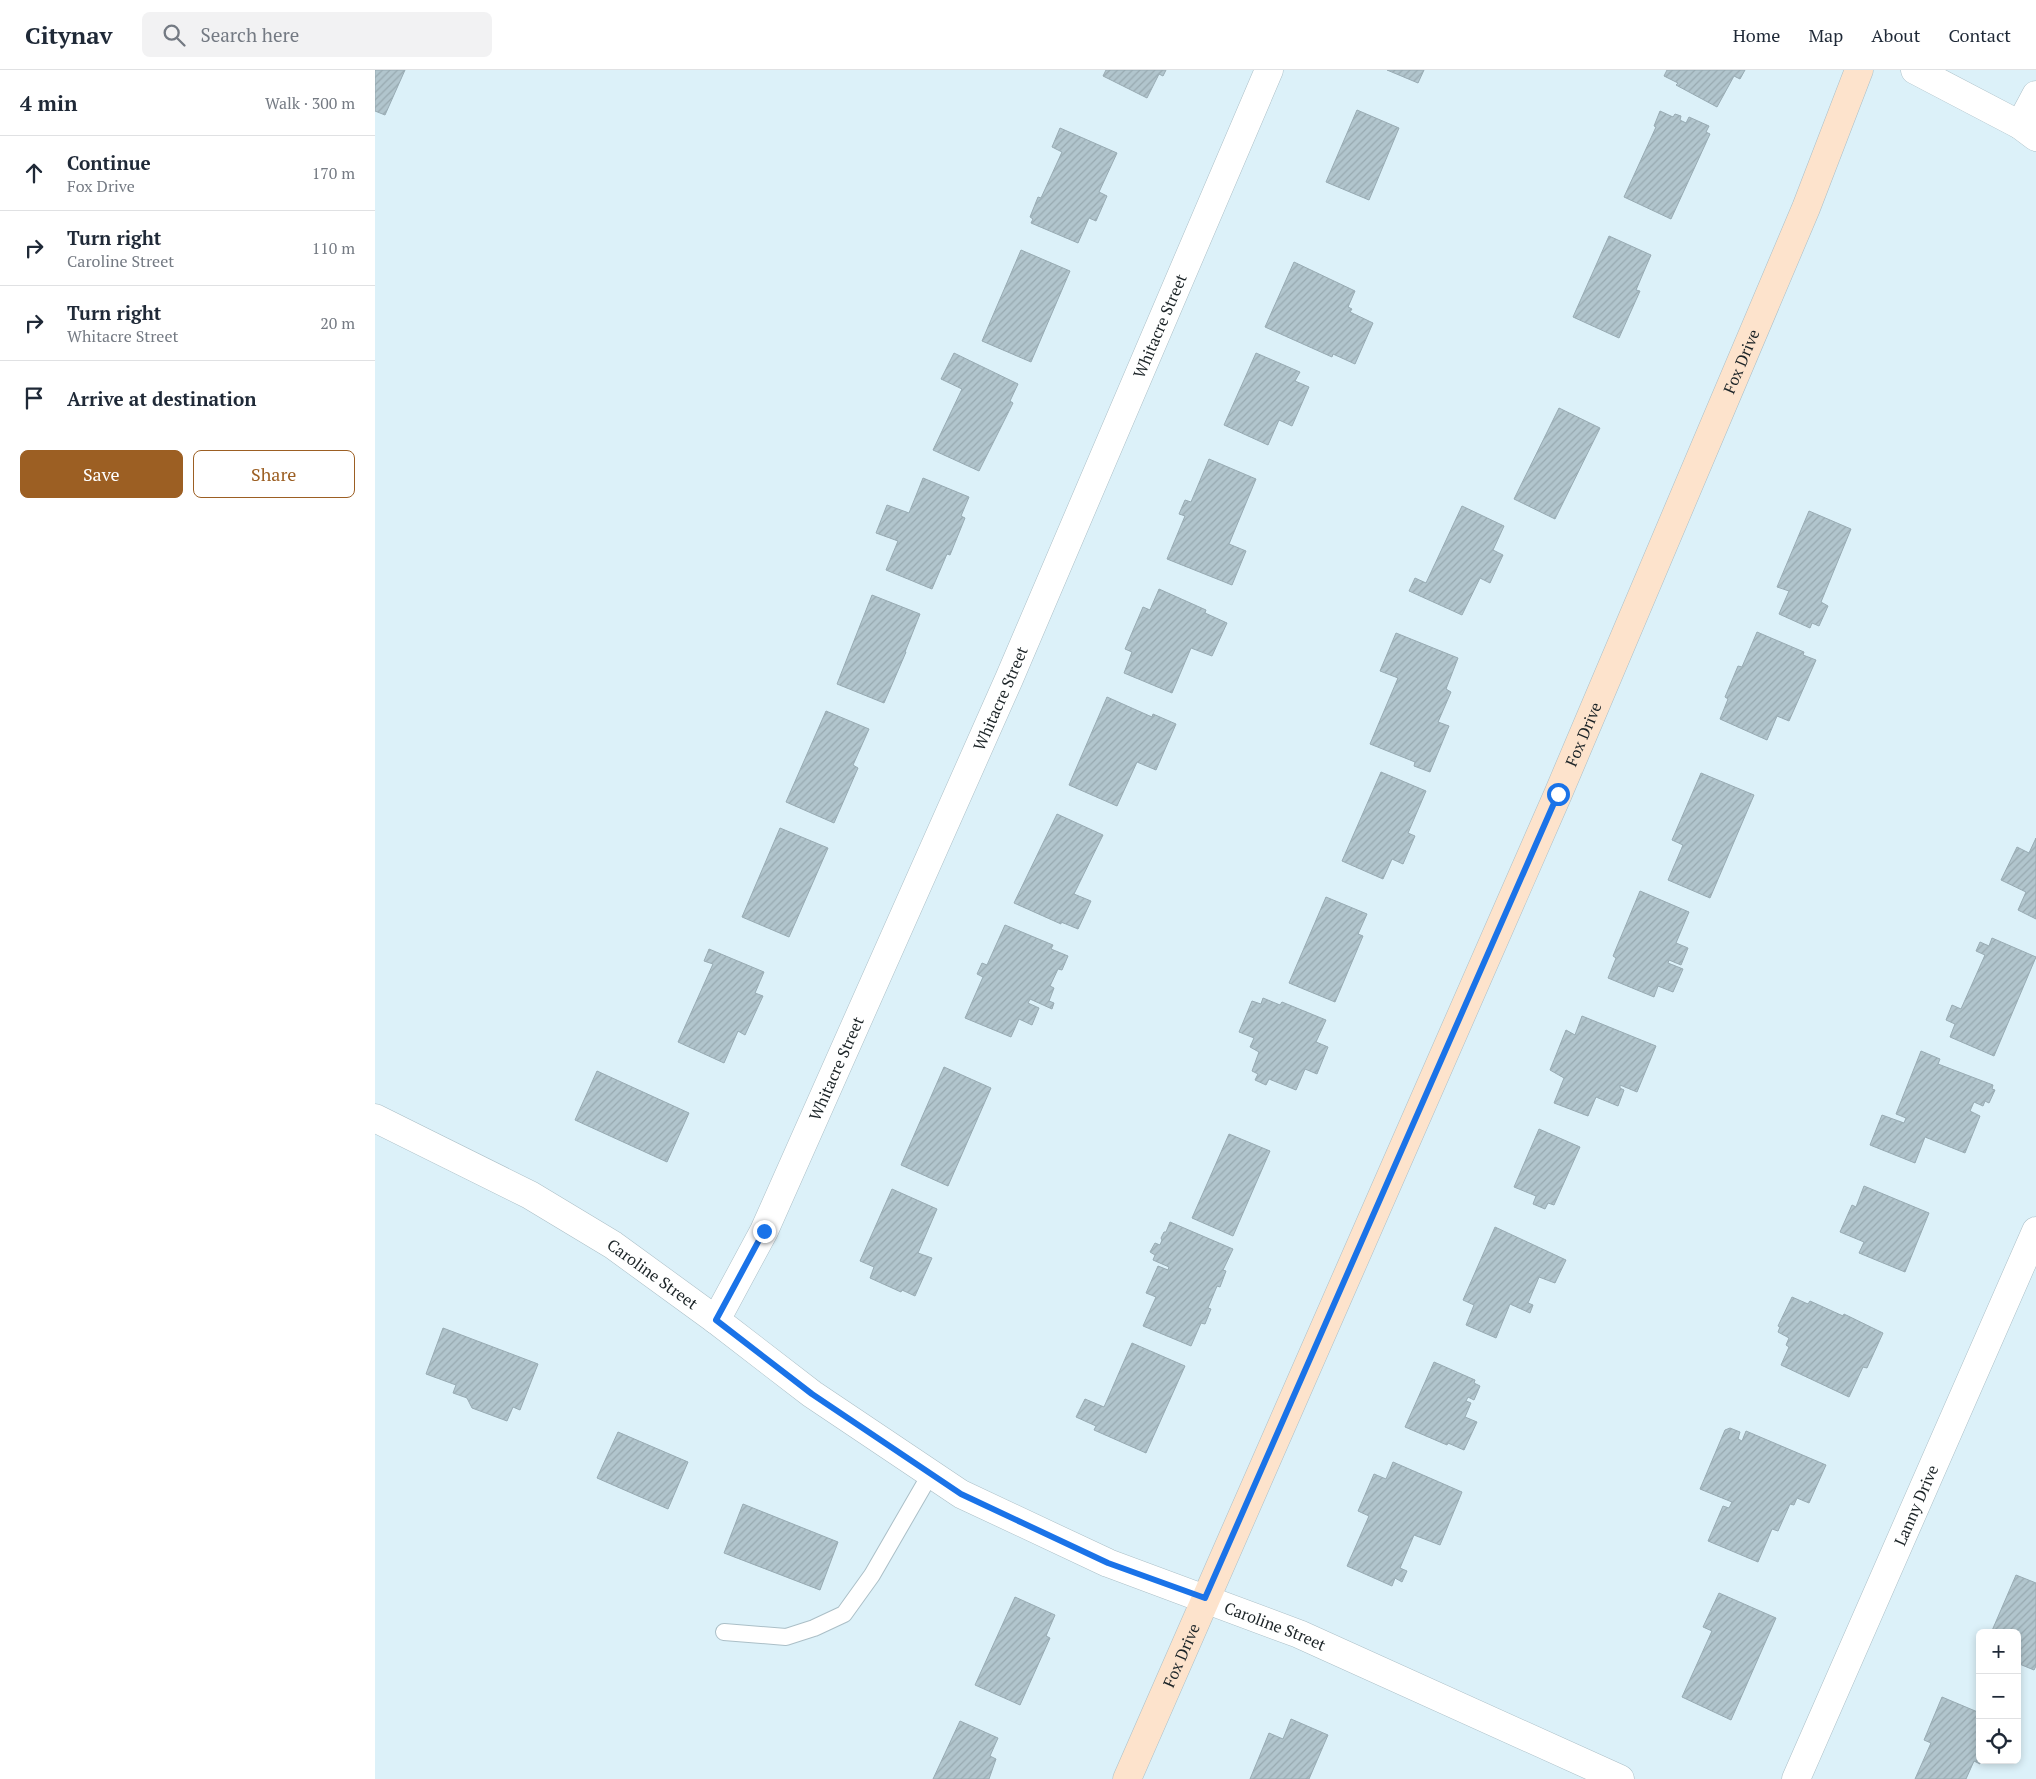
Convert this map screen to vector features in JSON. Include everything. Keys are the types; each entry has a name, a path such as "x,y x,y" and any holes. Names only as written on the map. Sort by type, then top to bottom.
{"main road":[{"name":"Fox Drive","path":"1127,1779 1558,794 1806,208 1859,70"}],"street":[{"name":"Whitacre Street","path":"716,1320 764,1231 1009,679 1269,70"},
{"path":"1915,70 2028,131 2036,95"},
{"name":"Caroline Street","path":"375,1118 530,1195 613,1246 716,1320 812,1394 961,1494 1108,1563 1299,1634 1620,1779"},
{"name":"Lanny Drive","path":"1796,1779 2036,1231"}],"lane":[{"path":"724,1632 786,1637 814,1628 844,1614 873,1575 931,1473"}],"building":[{"path":"375,70 405,70 385,115 375,111"},
{"path":"1106,70 1166,70 1163,76 1159,74 1147,98 1103,76"},
{"path":"1387,70 1424,70 1418,83"},
{"path":"1667,70 1745,70 1740,79 1734,76 1717,107 1676,85 1678,83 1664,76"},
{"path":"1357,110 1399,128 1369,200 1326,182"},
{"path":"1660,111 1673,117 1675,114 1681,116 1680,120 1686,123 1689,117 1709,126 1706,132 1710,134 1671,219 1624,197 1656,127 1654,126"},
{"path":"1060,128 1117,153 1099,192 1107,196 1096,221 1089,218 1078,243 1031,223 1033,219 1030,217 1038,197 1041,198 1062,152 1052,147"},
{"path":"1609,236 1651,255 1636,290 1640,291 1619,338 1573,317"},
{"path":"1021,250 1070,271 1031,362 982,341"},
{"path":"1294,262 1355,291 1348,307 1352,309 1350,312 1373,323 1355,364 1333,354 1332,357 1265,327"},
{"path":"954,353 1018,384 1010,401 1013,403 979,471 933,450 962,389 941,379"},
{"path":"1256,353 1300,372 1295,381 1309,387 1292,426 1279,420 1268,445 1224,425"},
{"path":"1559,408 1600,428 1555,519 1514,499"},
{"path":"1209,459 1256,479 1229,544 1246,551 1232,585 1167,559 1185,516 1179,514 1185,500 1191,502"},
{"path":"923,478 969,497 961,516 965,518 950,555 947,554 932,589 886,570 898,541 876,533 887,505 909,513"},
{"path":"1462,506 1504,526 1493,550 1503,555 1490,583 1480,578 1462,615 1409,591 1415,578 1426,583"},
{"path":"1809,511 1851,529 1821,602 1828,606 1819,626 1812,623 1810,628 1779,614 1789,591 1777,587"},
{"path":"1159,589 1206,610 1205,613 1227,623 1212,656 1191,648 1172,693 1124,673 1132,652 1125,649 1143,607 1150,610"},
{"path":"872,595 920,614 884,703 837,684"},
{"path":"1757,632 1804,652 1803,655 1816,660 1789,721 1777,716 1767,740 1720,719 1728,699 1725,697 1738,666 1742,667"},
{"path":"1396,633 1458,658 1446,689 1451,692 1438,722 1449,726 1430,772 1414,766 1415,762 1370,744 1398,678 1380,671"},
{"path":"1107,697 1152,717 1153,714 1176,724 1156,770 1137,762 1117,806 1069,785"},
{"path":"826,711 869,729 853,765 858,768 834,823 786,802"},
{"path":"1381,772 1426,791 1408,833 1415,836 1403,864 1392,859 1383,879 1342,861"},
{"path":"1701,773 1754,795 1710,898 1668,880 1683,845 1672,840"},
{"path":"1057,814 1103,835 1074,894 1091,901 1078,929 1061,922 1061,924 1014,903"},
{"path":"780,828 828,848 789,937 742,917"},
{"path":"2036,838 2036,919 2018,910 2026,892 2001,880 2017,847 2029,853"},
{"path":"1640,891 1689,912 1676,943 1688,948 1681,965 1669,960 1668,963 1683,969 1673,992 1658,986 1654,997 1608,978 1616,958 1613,956"},
{"path":"1326,897 1367,914 1358,934 1363,936 1335,1002 1289,983"},
{"path":"1005,925 1053,945 1051,949 1068,956 1062,970 1058,969 1050,986 1054,988 1049,1001 1054,1003 1052,1009 1030,999 1028,1003 1039,1008 1032,1025 1019,1019 1011,1037 965,1018 983,977 977,974 982,963 987,965"},
{"path":"1992,938 2036,957 1994,1056 1950,1037 1955,1024 1946,1020 1952,1005 1961,1009 1985,955 1976,951 1980,942 1989,946"},
{"path":"709,949 764,972 755,993 763,996 745,1035 738,1031 724,1063 678,1042 713,964 704,961"},
{"path":"1263,998 1280,1005 1282,1002 1326,1020 1316,1042 1328,1047 1317,1074 1305,1069 1296,1090 1269,1079 1266,1085 1255,1080 1258,1074 1252,1071 1259,1052 1250,1047 1254,1038 1239,1032 1252,1001 1261,1004"},
{"path":"1582,1016 1656,1046 1637,1092 1620,1085 1620,1088 1624,1090 1618,1106 1596,1097 1588,1116 1554,1103 1564,1078 1550,1070 1566,1030 1575,1035"},
{"path":"1921,1051 1940,1059 1938,1064 1993,1085 1992,1089 1995,1090 1989,1103 1985,1101 1983,1106 1974,1102 1970,1111 1980,1116 1965,1153 1925,1137 1915,1163 1870,1145 1882,1115 1904,1123 1906,1118 1896,1114"},
{"path":"944,1067 991,1088 948,1186 901,1165"},
{"path":"597,1071 689,1113 667,1162 575,1120"},
{"path":"1539,1129 1580,1147 1554,1205 1548,1203 1545,1209 1533,1204 1536,1196 1514,1187"},
{"path":"1229,1134 1270,1151 1233,1236 1192,1218"},
{"path":"1864,1186 1929,1213 1905,1272 1859,1253 1864,1242 1840,1232 1852,1205 1856,1207"},
{"path":"892,1189 937,1209 918,1253 932,1258 915,1296 870,1278 874,1267 860,1261"},
{"path":"1170,1222 1233,1249 1223,1270 1226,1271 1220,1287 1217,1286 1208,1308 1211,1309 1205,1324 1201,1323 1191,1346 1143,1326 1156,1297 1146,1293 1158,1266 1168,1270 1169,1267 1153,1260 1155,1255 1150,1252 1155,1243 1160,1245 1161,1238"},
{"path":"1495,1227 1566,1260 1555,1283 1539,1277 1528,1303 1533,1305 1530,1313 1510,1304 1496,1338 1466,1325 1474,1305 1463,1300"},
{"path":"1792,1297 1808,1304 1810,1301 1843,1316 1844,1314 1883,1333 1867,1368 1863,1367 1849,1397 1781,1365 1789,1347 1786,1345 1789,1338 1778,1332 1780,1327 1778,1326"},
{"path":"443,1328 538,1364 520,1410 513,1407 507,1421 472,1408 467,1398 453,1393 456,1385 426,1374"},
{"path":"1132,1343 1185,1366 1146,1453 1094,1430 1096,1426 1076,1417 1085,1399 1104,1407"},
{"path":"1434,1362 1475,1380 1474,1383 1480,1386 1474,1400 1468,1397 1466,1401 1471,1403 1465,1417 1477,1422 1464,1450 1448,1443 1447,1445 1405,1427"},
{"path":"1730,1428 1740,1432 1738,1439 1742,1441 1746,1431 1826,1465 1809,1503 1797,1498 1794,1505 1790,1504 1778,1531 1772,1529 1758,1562 1708,1541 1723,1506 1729,1508 1732,1502 1700,1489 1725,1430"},
{"path":"618,1432 688,1462 668,1509 597,1478"},
{"path":"1393,1462 1462,1492 1440,1545 1414,1535 1400,1568 1407,1571 1402,1582 1395,1578 1392,1586 1347,1566 1369,1516 1358,1511 1374,1474 1386,1479"},
{"path":"743,1504 838,1542 820,1590 724,1553"},
{"path":"2016,1575 2036,1583 2036,1666 2034,1670 2021,1665 2021,1629 1993,1629"},
{"path":"1719,1593 1776,1618 1731,1720 1682,1697 1712,1631 1703,1627"},
{"path":"1015,1597 1055,1615 1046,1636 1050,1638 1020,1705 975,1685"},
{"path":"1942,1697 1976,1711 1976,1762 1974,1761 1966,1779 1915,1779 1931,1743 1924,1740"},
{"path":"1291,1719 1328,1735 1309,1779 1250,1779 1269,1733 1283,1739"},
{"path":"960,1721 998,1738 990,1756 996,1759 989,1779 933,1779"}],"route":[{"path":"764,1231 716,1320 812,1394 961,1494 1108,1563 1205,1598 1558,794"}]}
